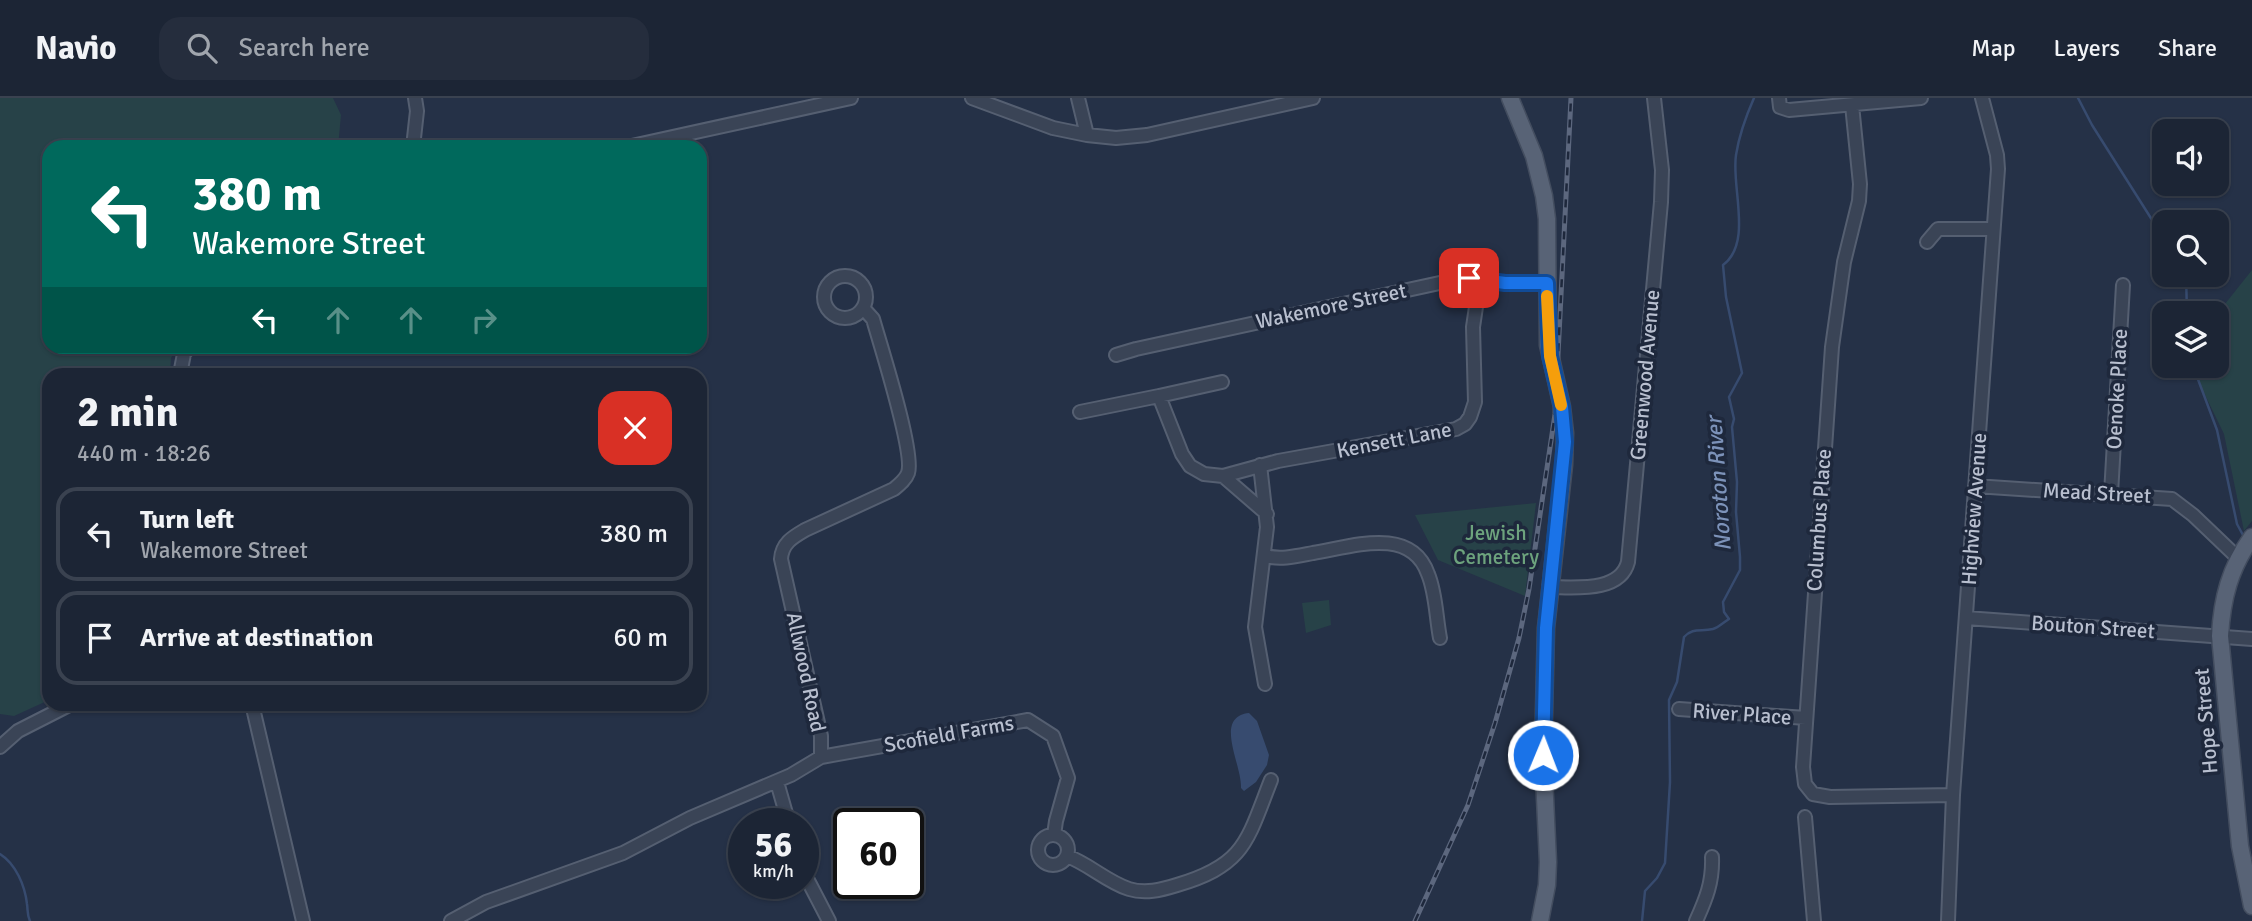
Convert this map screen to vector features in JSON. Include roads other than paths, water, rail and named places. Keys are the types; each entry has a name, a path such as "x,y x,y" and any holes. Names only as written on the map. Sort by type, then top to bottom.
{"main road":[{"path":"1510,98 1534,156 1542,185 1547,219 1550,356 1562,407 1565,442 1546,628 1543,755 1548,862 1539,921"},
{"name":"Hope Street","path":"2252,537 2238,558 2224,594 2220,636 2240,846 2252,906"}],"street":[{"path":"414,140 417,111 415,98"},
{"path":"659,140 851,98"},
{"path":"972,98 1053,128 1116,138 1147,135 1313,98"},
{"path":"1078,98 1087,135"},
{"name":"Greenwood Avenue","path":"1549,587 1611,582 1622,575 1628,562 1662,193 1661,153 1654,98"},
{"path":"1779,102 1784,110 1795,110 1921,98"},
{"name":"Highview Avenue","path":"1948,921 1953,795 1997,161 1982,98"},
{"name":"Columbus Place","path":"1852,105 1860,184 1859,201 1844,262 1832,347 1803,766 1805,784 1813,794 1830,797 1953,795"},
{"path":"1927,242 1938,229 1992,229"},
{"name":"Wakemore Street","path":"1116,355 1447,281 1469,278 1480,281 1547,283"},
{"name":"Kensett Lane","path":"1223,476 1260,465 1447,432 1465,424 1475,402 1473,327 1480,281"},
{"name":"Oenoke Place","path":"2110,494 2123,285"},
{"name":"Allwood Road","path":"451,921 486,902 623,852 690,818 777,782 821,757 821,736 781,551 793,537 894,489 904,480 909,465 905,436 873,319 863,308"},
{"path":"1080,412 1222,383"},
{"path":"1159,396 1182,454 1190,466 1204,474 1223,476 1267,514"},
{"path":"1260,465 1267,514 1265,556 1255,627 1265,684"},
{"name":"Mead Street","path":"1975,486 2172,499 2238,558"},
{"path":"1265,556 1282,558 1381,542 1405,546 1418,556 1428,572 1440,638"},
{"name":"Bouton Street","path":"1966,618 2252,639"},
{"name":"River Place","path":"1679,709 1806,718"},
{"path":"0,747 18,731 57,711"},
{"path":"254,711 303,921"},
{"name":"Scofield Farms","path":"821,757 1028,720 1053,736 1068,778 1054,835 1049,835 1041,842 1038,852 1043,861 1052,865 1062,863 1068,856"},
{"path":"1054,835 1066,842 1068,856 1117,884 1136,891 1163,889 1216,871 1242,849 1271,780"},
{"path":"777,782 784,808"},
{"path":"1805,817 1814,921"},
{"path":"1696,921 1710,888 1712,857"},
{"path":"817,899 829,921"}],"water":[{"path":"1249,713 1257,721 1269,755 1267,765 1256,782 1244,791 1241,788 1231,732 1238,716"}],"waterway":[{"name":"Noroton River","path":"1642,921 1645,891 1657,878 1665,863 1670,782 1669,700 1677,682 1684,637 1694,631 1715,628 1729,619 1724,612 1723,602 1740,570 1732,427 1734,419 1729,397 1742,373 1726,297 1723,265 1732,255 1737,243 1739,214 1736,155 1754,98"},
{"path":"2078,98 2152,220"},
{"path":"2186,287 2187,301"},
{"path":"2198,378 2217,430 2237,524 2244,537"},
{"path":"0,854 11,863 19,876 30,921"}],"railway":[{"path":"1415,921 1468,805 1495,723 1519,638 1529,589 1555,414 1571,98"}],"park label":[{"name":"Jewish Cemetery","path":"1496,545"}]}
